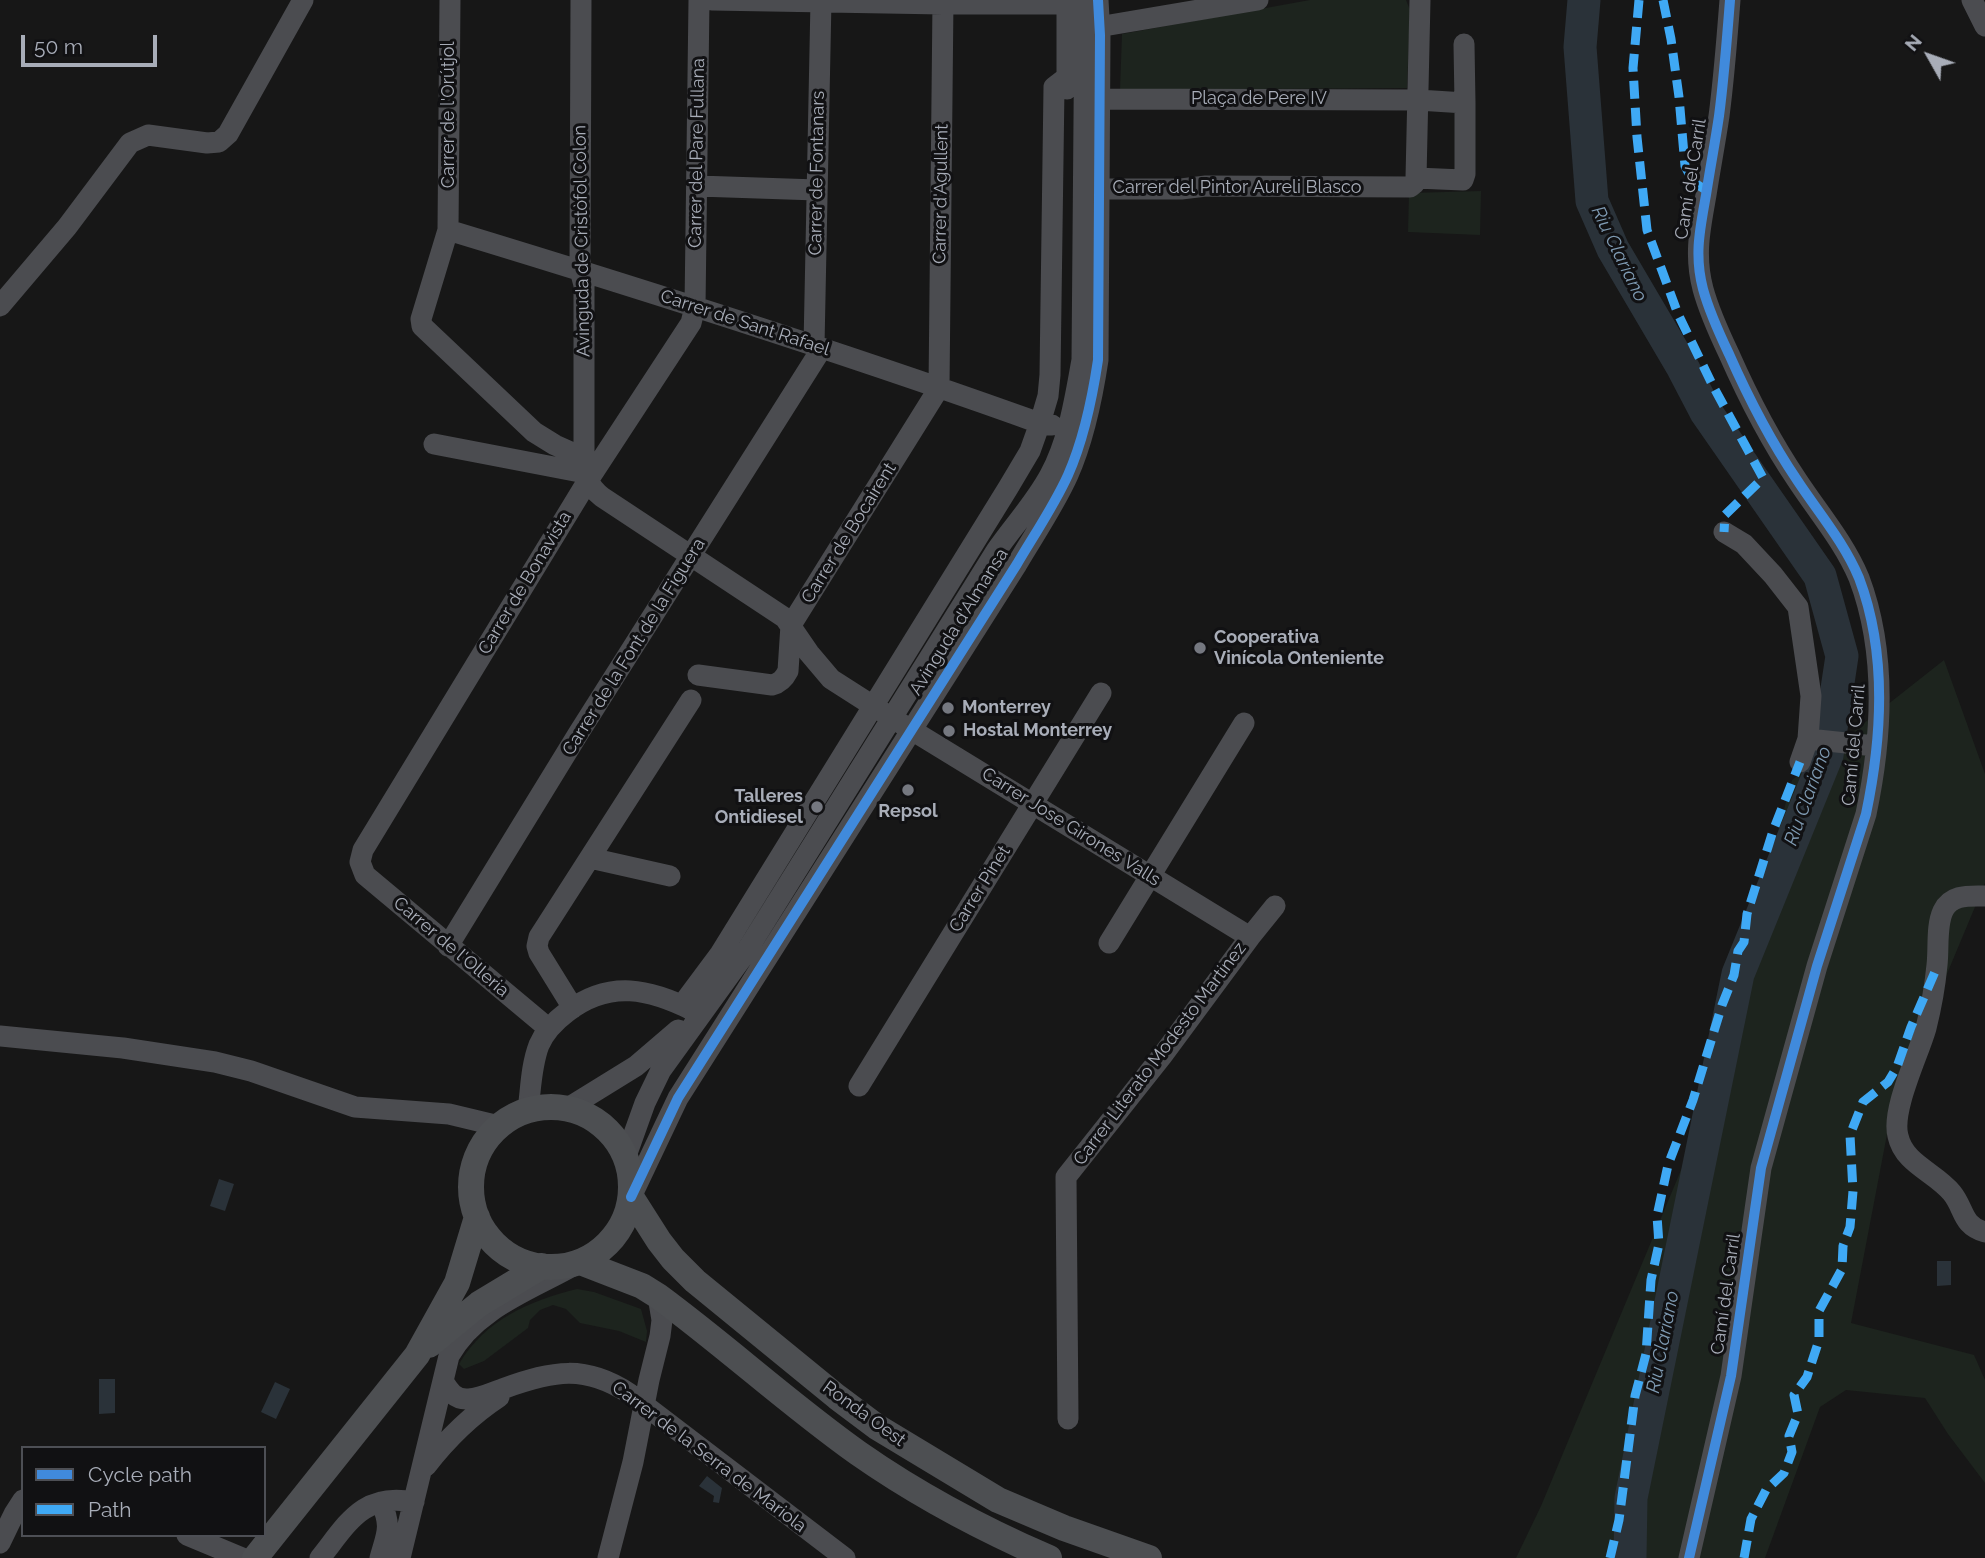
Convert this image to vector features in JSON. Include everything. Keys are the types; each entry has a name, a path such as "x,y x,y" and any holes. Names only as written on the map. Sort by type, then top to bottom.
{"main road":[{"path":"548,1106 568,1108 592,1117 612,1134 626,1156 631,1176 631,1197 625,1218 614,1236 598,1251 580,1262 542,1266 521,1261 503,1250 488,1236 477,1217 472,1198 472,1178 476,1159 485,1141 512,1116 548,1106"},
{"name":"Ronda Oest","path":"631,1197 666,1250 695,1281 877,1427 999,1500 1064,1528 1149,1558"},
{"path":"255,1558 417,1355 457,1283 477,1217"},
{"name":"Ronda Oest","path":"580,1262 642,1286 658,1296 810,1418 860,1454 948,1510 1049,1558"},
{"path":"417,1355 479,1304 542,1266"}],"street":[{"path":"0,306 66,227 130,143 148,135 206,144 219,142 228,134 303,0"},
{"name":"Carrer de l'Orútjol","path":"450,0 449,230 421,319 422,326 534,432 555,445 585,471"},
{"name":"Avinguda de Cristòfol Colon","path":"581,0 580,270 584,285 585,471"},
{"name":"Carrer del Pare Fullana","path":"695,307 699,0"},
{"path":"712,0 1083,2"},
{"path":"1092,29 1258,0"},
{"path":"1413,182 1420,0"},
{"name":"Camí del Carril","path":"1689,1558 1731,1376 1762,1168 1817,966 1866,814 1871,790 1878,710 1876,650 1868,608 1858,576 1842,545 1774,444 1745,391 1717,328 1699,270 1698,246 1719,115 1730,0"},
{"path":"1972,0 1985,26"},
{"name":"Carrer de Fontanars","path":"818,347 817,190 821,1"},
{"name":"Carrer d'Agullent","path":"940,388 943,2"},
{"name":"Avinguda d'Almansa","path":"883,712 1030,507 1051,473 1072,416 1082,360 1100,99 1092,29 1083,2"},
{"name":"Avinguda d'Almansa","path":"1000,546 1045,425 1050,376 1054,87 1067,84 1083,2"},
{"name":"Avinguda d'Almansa","path":"631,1197 678,1098 1017,564 1068,474 1089,412 1098,360 1086,63 1092,29"},
{"path":"1464,44 1465,103"},
{"path":"1067,84 1074,108 1074,180 1092,189"},
{"name":"Plaça de Pere IV","path":"1100,99 1418,100 1465,103"},
{"name":"Carrer del Pintor Aureli Blasco","path":"1092,189 1181,189 1206,186 1463,180 1465,103"},
{"path":"698,186 817,190"},
{"name":"Carrer de Sant Rafael","path":"449,230 818,347 1045,425"},
{"name":"Carrer de Bonavista","path":"360,862 362,850 585,471 691,323 695,307"},
{"name":"Carrer de la Font de la Figuera","path":"448,946 692,555 818,347"},
{"path":"1045,425 1064,418 1068,400 1077,388 1096,375"},
{"name":"Carrer de Bocairent","path":"698,675 772,685 778,684 785,677 788,671 791,625 940,388"},
{"path":"1077,388 1085,398 1089,412"},
{"name":"Avinguda d'Almansa","path":"568,1108 636,1066 694,1009 744,954 1045,425"},
{"path":"434,444 585,471"},
{"name":"Carrer Jose Girones Valls","path":"585,471 602,497 779,614 791,625 831,679 1250,937"},
{"path":"1724,532 1744,544 1798,607 1811,696 1812,739 1800,762"},
{"path":"1000,546 1017,564"},
{"name":"Carrer Pinet","path":"859,1086 1101,693"},
{"path":"573,1008 542,959 537,946 539,937 691,700"},
{"path":"1109,943 1244,723"},
{"path":"1812,739 1875,746"},
{"path":"590,858 670,876"},
{"name":"Carrer de l'Olleria","path":"360,862 365,875 548,1028"},
{"path":"1985,896 1960,897 1953,900 1942,912 1937,967 1926,1026 1898,1108 1896,1128 1906,1156 1950,1191 1970,1225 1985,1232"},
{"name":"Carrer Literato Modesto Martinez","path":"1068,1419 1066,1177 1162,1056 1275,906"},
{"path":"528,1110 540,1044 548,1028 573,1008 606,992 628,990 657,995 694,1009"},
{"name":"Avinguda d'Almansa","path":"626,1156 653,1084 694,1009"},
{"path":"0,1036 123,1048 215,1062 251,1071 355,1107 449,1114 499,1126"},
{"path":"400,1558 449,1356 457,1342 470,1327 514,1297 580,1262"},
{"path":"608,1558 633,1462 662,1320 658,1296"},
{"name":"Carrer de la Serra de Mariola","path":"443,1381 456,1397 467,1400 555,1374 582,1373 595,1376 621,1388 821,1550 845,1558"},
{"path":"421,1472 465,1422 524,1381"},
{"path":"320,1558 355,1515 372,1504 395,1498 414,1502"},
{"path":"380,1558 389,1526 381,1502"},
{"path":"0,1543 21,1503"},
{"path":"192,1537 242,1558"}],"shaded area":[{"path":"1310,0 1406,0 1410,10 1407,88 1120,90 1122,34"},
{"path":"1481,191 1480,235 1408,232 1409,193"},
{"path":"1944,660 1985,774 1985,883 1893,1103 1851,1323 1974,1355 1985,1380 1985,1483 1925,1398 1846,1390 1820,1407 1765,1558 1516,1558 1541,1506 1696,1134 1792,780"},
{"path":"219,1179 234,1184 225,1211 210,1206"},
{"path":"1937,1261 1951,1261 1951,1285 1937,1286"},
{"path":"577,1289 594,1292 641,1309 647,1331 646,1342 619,1331 580,1323 566,1309 553,1305 540,1310 530,1320 528,1328 484,1361 464,1369 459,1364 482,1335 510,1314 542,1299"},
{"path":"99,1379 115,1379 115,1413 99,1414"},
{"path":"275,1382 290,1389 276,1419 261,1412"},
{"path":"707,1476 722,1488 719,1503 713,1502 714,1496 699,1486"}],"waterway":[{"name":"Riu Clariano","path":"1584,0 1580,47 1592,201 1613,249 1706,412 1820,576 1842,656 1827,755 1738,974 1631,1498 1630,1558"}],"marked path":[{"path":"1639,0 1633,68 1647,230 1678,314 1763,478 1725,515 1724,532"},
{"path":"1663,0 1679,97 1685,166 1693,182 1706,190"},
{"path":"1610,1558 1619,1520 1635,1396 1646,1354 1651,1280 1659,1244 1657,1216 1668,1165 1693,1100 1734,975 1738,951 1744,942 1747,914 1773,831 1800,762"},
{"path":"1744,1558 1751,1519 1766,1490 1784,1473 1792,1452 1789,1436 1798,1414 1794,1395 1807,1377 1819,1340 1819,1311 1842,1269 1843,1246 1850,1227 1853,1191 1850,1135 1863,1102 1888,1082 1897,1067 1937,967"}],"cycle path":[{"path":"631,1197 678,1098 1017,564 1057,498 1074,461 1087,419 1098,360 1098,0"},
{"path":"1689,1558 1731,1376 1761,1168 1817,966 1866,814 1876,755 1879,695 1874,635 1859,578 1838,540 1787,465 1760,418 1714,322 1700,277 1700,231 1719,116 1730,0"}],"place":[{"name":"Cooperativa Vinícola Onteniente","path":"1200,648"},
{"name":"Monterrey","path":"948,708"},
{"name":"Hostal Monterrey","path":"949,731"},
{"name":"Repsol","path":"908,790"},
{"name":"Talleres Ontidiesel","path":"817,807"}]}
